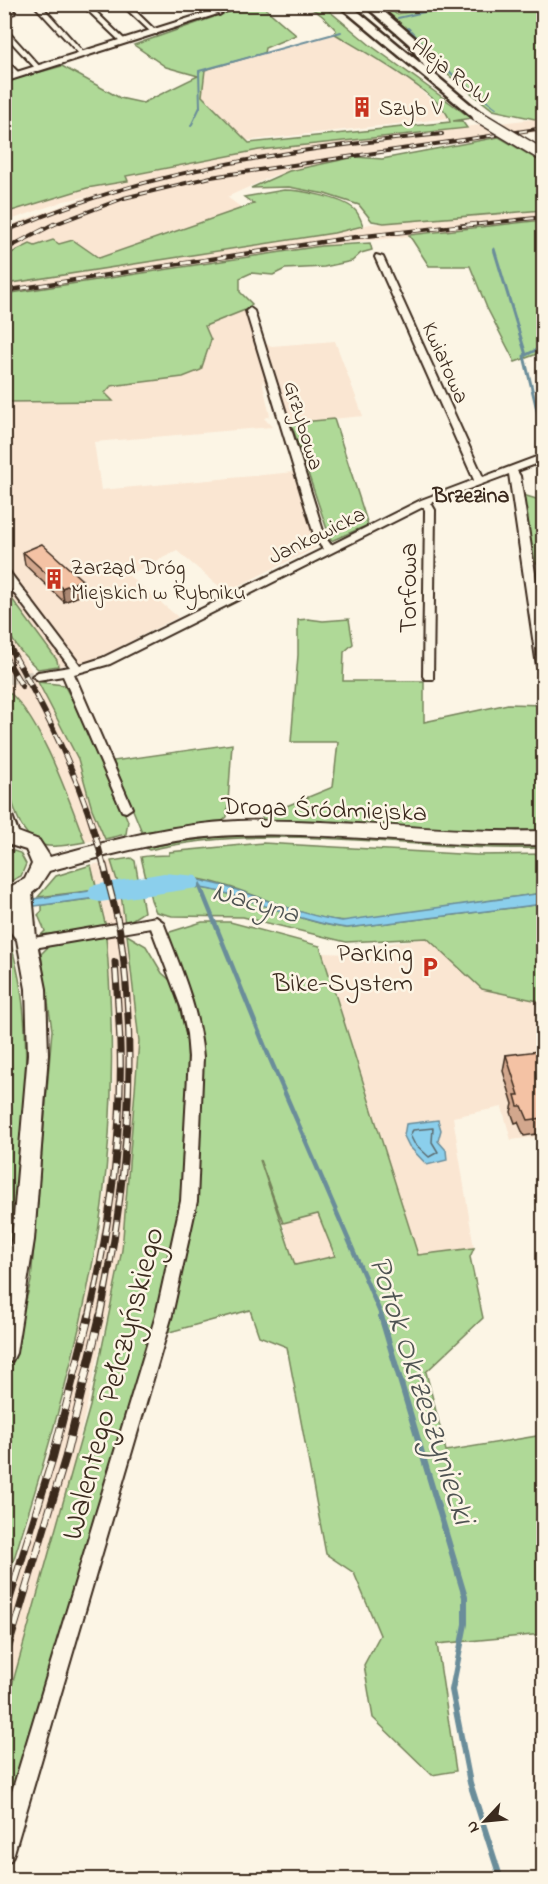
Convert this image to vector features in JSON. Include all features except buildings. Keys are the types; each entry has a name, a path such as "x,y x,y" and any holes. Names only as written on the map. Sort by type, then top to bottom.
{"main road":[{"path":"4,79 155,33 220,9 245,4"},
{"name":"Aleja ROW","path":"354,4 431,74"},
{"path":"368,4 425,54 431,74"},
{"name":"Aleja ROW","path":"337,8 543,156"},
{"name":"Aleja ROW","path":"482,114 543,147"},
{"path":"4,814 7,836 27,841 41,859 34,883 13,894 36,989 39,1034 4,1353"},
{"name":"Droga Śródmiejska","path":"41,859 178,834 251,828 485,839 543,838"},
{"path":"4,906 23,932"}],"street":[{"path":"4,14 13,12 6,4"},
{"path":"36,4 83,55"},
{"path":"84,4 124,42"},
{"path":"124,4 155,33"},
{"path":"4,30 39,69"},
{"path":"4,60 18,75"},
{"name":"Kwiatowa","path":"379,257 480,481"},
{"name":"Grzybowa","path":"250,311 320,538 328,548"},
{"name":"Jankowicka","path":"38,676 72,671 119,656 328,548 424,502 543,457"},
{"path":"511,469 515,476 543,666"},
{"name":"Torfowa","path":"424,502 430,510 429,676"},
{"path":"4,572 72,671 126,808"},
{"name":"Walentego Pełczyńskiego","path":"4,1853 164,1315 189,1201 196,1057 188,1007 156,922 23,932"}],"shaded area":[{"path":"335,34 412,82 450,118 245,141 202,96 205,70"},
{"path":"543,118 543,131 355,157 275,175 227,197 242,208 99,258 73,240 59,244 53,240 5,256 5,240 13,236 5,236 5,227 89,196 64,201 5,222 5,213 105,181 256,150"},
{"path":"543,211 543,221 321,246 5,294 4,284 334,233 370,224"},
{"path":"245,310 253,340 272,346 335,341 363,416 291,423 262,380 270,416 264,418 272,427 94,442 101,490 294,472 317,547 226,592 177,551 128,575 178,617 94,660 58,666 57,660 5,588 4,402 112,401 105,393 111,386 183,377 201,370 211,340 205,326"},
{"path":"4,622 51,705 78,759 92,809 105,839 85,842 44,743 11,692 5,688"},
{"path":"111,861 119,887 97,890 91,865"},
{"path":"121,895 139,1041 122,1250 73,1467 5,1710 5,1599 60,1419 102,1227 113,1125 113,1017 106,927 99,898"},
{"path":"427,938 482,989 542,1002 543,1136 511,1140 502,1107 453,1117 474,1248 418,1256 323,953 379,955 377,945"},
{"path":"318,1214 335,1256 295,1266 283,1223"}],"green space":[{"path":"251,5 254,5 247,7 277,5 266,9 296,35 265,48 264,53 205,70 202,96 249,143 450,122 445,112 418,87 381,61 335,34 336,30 325,18 302,5 322,5 370,45 471,118 453,121 462,121 467,128 259,150 126,176 128,181 87,188 5,213 4,82 62,66 120,98 143,103 198,76 166,67 134,45 214,17 121,45"},
{"path":"374,5 386,5 396,14 455,5 543,5 543,118 535,119 493,110 448,75 419,44"},
{"path":"499,137 543,163 543,210 384,223 372,221 359,205 325,194 289,187 251,188 289,171 355,157 382,159"},
{"path":"284,190 300,191 340,201 356,211 363,226 334,233 5,284 5,256 30,244 35,246 53,240 59,244 73,240 99,258 254,204 244,197"},
{"path":"543,220 543,352 515,362 487,308 470,266 429,266 409,235"},
{"path":"370,243 372,250 361,253 352,261 324,267 285,269 273,275 251,273 240,278 240,292 252,304 245,310 205,326 211,340 201,370 183,377 111,386 105,393 113,401 5,402 5,294 321,246"},
{"path":"334,419 368,525 331,541 291,423"},
{"path":"520,494 543,501 543,563 532,563"},
{"path":"4,588 57,660 58,666 38,669 14,642 9,633 5,614"},
{"path":"349,619 353,644 344,652 343,681 424,681 424,722 508,704 543,705 543,833 516,834 263,822 262,816 333,787 338,742 291,742 298,655 298,620 323,621"},
{"path":"38,682 64,685 90,733 128,821 126,834 105,839 92,809 78,759"},
{"path":"4,688 17,700 41,737 62,782 85,842 55,846 39,844 26,833 17,817 7,774"},
{"path":"232,744 227,817 220,823 142,832 113,761"},
{"path":"292,834 475,845 544,844 543,848 494,848 296,837 198,841 149,850 144,847 229,835"},
{"path":"263,843 477,855 543,854 543,893 351,921 326,919 202,880 177,877 152,880 154,888 179,886 203,888 323,924 347,928 543,904 543,1002 482,989 427,938 346,942 243,917 172,916 156,912 141,857"},
{"path":"5,848 20,853 26,864 21,876 5,884"},
{"path":"131,858 135,861 144,912 125,924 121,895 134,893 132,885 119,887 111,861"},
{"path":"91,865 97,890 38,897 56,876"},
{"path":"99,898 106,927 41,935 45,931 38,915 42,911 42,905"},
{"path":"202,922 230,922 320,946 418,1255 474,1248 470,1257 483,1318 426,1372 446,1451 543,1435 543,1634 437,1644 456,1771 432,1775 373,1718 364,1665 380,1635 354,1573 326,1554 287,1347 259,1336 250,1310 166,1333 191,1216 203,1052 193,1005 165,936 170,932","holes":["260,1160 283,1223 318,1214 335,1256 295,1265"]},
{"path":"4,934 8,936 18,975 24,1015 26,1057 21,1142 7,1266 4,1266"},
{"path":"127,935 146,946 162,973 173,983 187,1038 188,1086 180,1220 130,1414 5,1825 5,1710 90,1406 122,1250 139,1041"},
{"path":"106,937 112,1071 109,1138 102,1205 85,1302 62,1398 5,1587 5,1380 31,1281 52,1030 41,954 51,944"}],"water":[{"path":"171,877 215,884 300,911 342,921 543,893 543,904 347,928 323,924 202,888 178,886 154,888 152,879"},
{"path":"132,885 134,893 5,910 5,903"},
{"path":"438,1120 441,1130 438,1141 446,1150 447,1160 427,1165 409,1146 404,1136 406,1124"}],"waterway":[{"path":"398,18 458,4"},
{"path":"408,28 454,76 496,108"},
{"path":"191,126 200,107 199,71 341,32"},
{"path":"494,249 526,355"},
{"path":"526,355 544,346"},
{"path":"526,355 524,356 538,414"},
{"name":"Nacyna","path":"100,893 164,882 188,882"},
{"name":"Potok Okrzeszyniecki","path":"199,884 265,1047 382,1317"},
{"name":"Potok Okrzeszyniecki","path":"381,1316 465,1597 465,1624 452,1690 470,1783 501,1880"}],"tunnel":[{"path":"4,679 38,676"}],"railway":[{"path":"51,226 124,198 211,177 544,128"},
{"path":"19,226 69,206 121,190 227,164 335,146 442,134"},
{"path":"462,226 544,217"},
{"path":"4,232 22,224"},
{"path":"4,291 348,238 476,224"},
{"path":"4,250 51,226"},
{"path":"4,637 35,692 75,777 96,836 104,867"},
{"path":"4,655 22,686"},
{"path":"100,1317 123,1173 129,1077 126,980 117,915 104,865"},
{"path":"89,1317 103,1250 117,1147 120,1034 115,962"},
{"path":"4,1617 53,1457 89,1316"},
{"path":"4,1661 66,1456 100,1316"}],"place":[{"name":"Szyb V","path":"362,107"},
{"name":"Zarząd Dróg Miejskich w Rybniku","path":"54,579"},
{"name":"Parking Bike-System","path":"430,967"}],"district":[{"name":"Brzezina","path":"471,494"}]}
